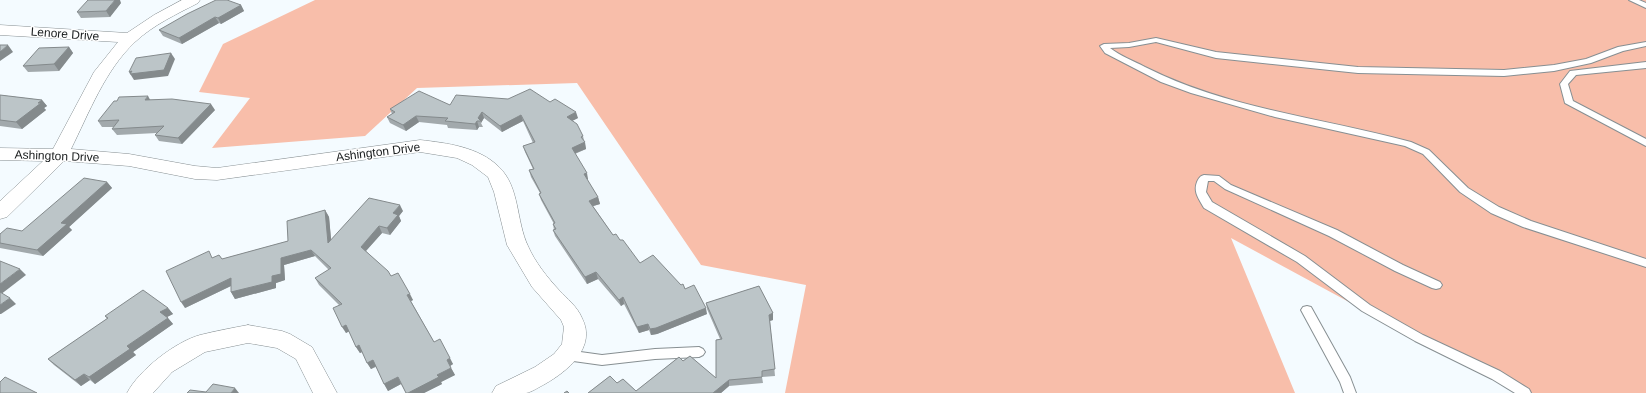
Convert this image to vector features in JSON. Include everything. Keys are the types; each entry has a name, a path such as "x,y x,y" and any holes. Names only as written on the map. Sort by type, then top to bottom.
{"street":[{"path":"0,212 59,155 102,72 130,38 159,18 193,0"},
{"name":"Lenore Drive","path":"0,30 130,38"},
{"name":"Ashington Drive","path":"0,154 59,155 129,160 199,174 217,174 420,146 450,149 477,159 495,173 504,195 510,223 521,252 546,291 569,313 576,331 573,347 558,364 504,393"},
{"path":"139,393 164,365 200,344 248,334 282,340 304,353 325,393"}],"lane":[{"path":"1633,0 1646,6"},
{"path":"1646,44 1621,50 1588,61 1554,68 1504,73 1358,70 1216,55 1156,40 1129,45 1104,46 1108,51 1164,80 1194,91 1275,114 1408,144 1426,152 1464,190 1495,210 1527,224 1646,263"},
{"path":"1646,65 1573,73 1564,84 1569,102 1646,143"},
{"path":"1436,285 1399,268 1333,233 1228,187 1216,178 1204,178 1200,185 1200,194 1208,205 1301,259 1366,308 1419,338 1496,375 1525,393"},
{"path":"1307,310 1346,381 1350,393"},
{"path":"566,355 602,360 655,354 698,352"}],"shaded area":[{"path":"315,0 1646,0 1646,393 1517,393 1231,238 1295,393 785,393 806,285 701,265 577,83 417,88 365,136 212,148 250,98 199,92 223,44"}],"building":[{"path":"88,0 115,0 106,11 77,12"},
{"path":"216,0 227,0 241,5 218,18 215,17 179,38 159,30 187,14"},
{"path":"0,45 8,45 0,52"},
{"path":"69,47 54,64 23,66 39,48"},
{"path":"171,53 164,70 130,74 132,71 129,72 136,58"},
{"path":"530,89 550,102 555,99 576,112 567,117 577,124 583,136 581,137 585,142 572,148 587,173 584,174 598,197 589,201 613,235 616,234 620,240 623,240 640,263 653,255 681,285 683,284 685,289 694,285 706,308 656,328 650,329 648,324 637,327 623,297 619,300 596,272 585,277 553,230 556,229 553,224 555,223 539,194 541,193 529,170 534,169 523,146 535,142 521,115 500,126 482,112 478,118 481,121 477,121 475,124 445,121 448,118 416,116 403,125 387,117 395,112 390,109 419,91 450,105 456,95 508,99"},
{"path":"0,95 42,100 38,103 41,103 16,122 0,120"},
{"path":"148,96 145,100 172,99 211,104 178,138 155,135 164,126 112,129 119,120 98,121 119,97"},
{"path":"84,178 107,182 61,223 67,224 37,250 0,243 0,234 7,228 22,231"},
{"path":"369,198 400,205 393,213 398,215 387,228 379,226 361,247 388,271 391,276 398,273 410,294 407,295 434,342 440,339 450,358 447,360 451,368 437,375 439,377 408,393 406,393 398,377 384,384 373,360 367,363 359,345 356,347 346,325 342,327 333,308 342,304 315,278 331,268 311,250 281,258 281,274 272,276 272,282 231,292 231,278 181,302 166,271 209,251 212,258 219,255 222,259 288,241 287,221 325,210 328,243"},
{"path":"0,261 20,269 0,284"},
{"path":"759,286 773,313 769,315 775,369 762,371 762,377 729,380 713,393 588,393 610,376 617,383 623,379 636,391 679,357 683,361 690,356 716,378 716,340 722,339 706,303"},
{"path":"143,290 168,308 160,312 168,318 127,346 130,349 89,377 84,374 75,380 48,359 108,318 105,316"},
{"path":"0,292 10,298 0,305"},
{"path":"5,377 37,393 0,393 0,382"},
{"path":"213,384 235,388 231,393 187,393 190,390 206,392"}]}
